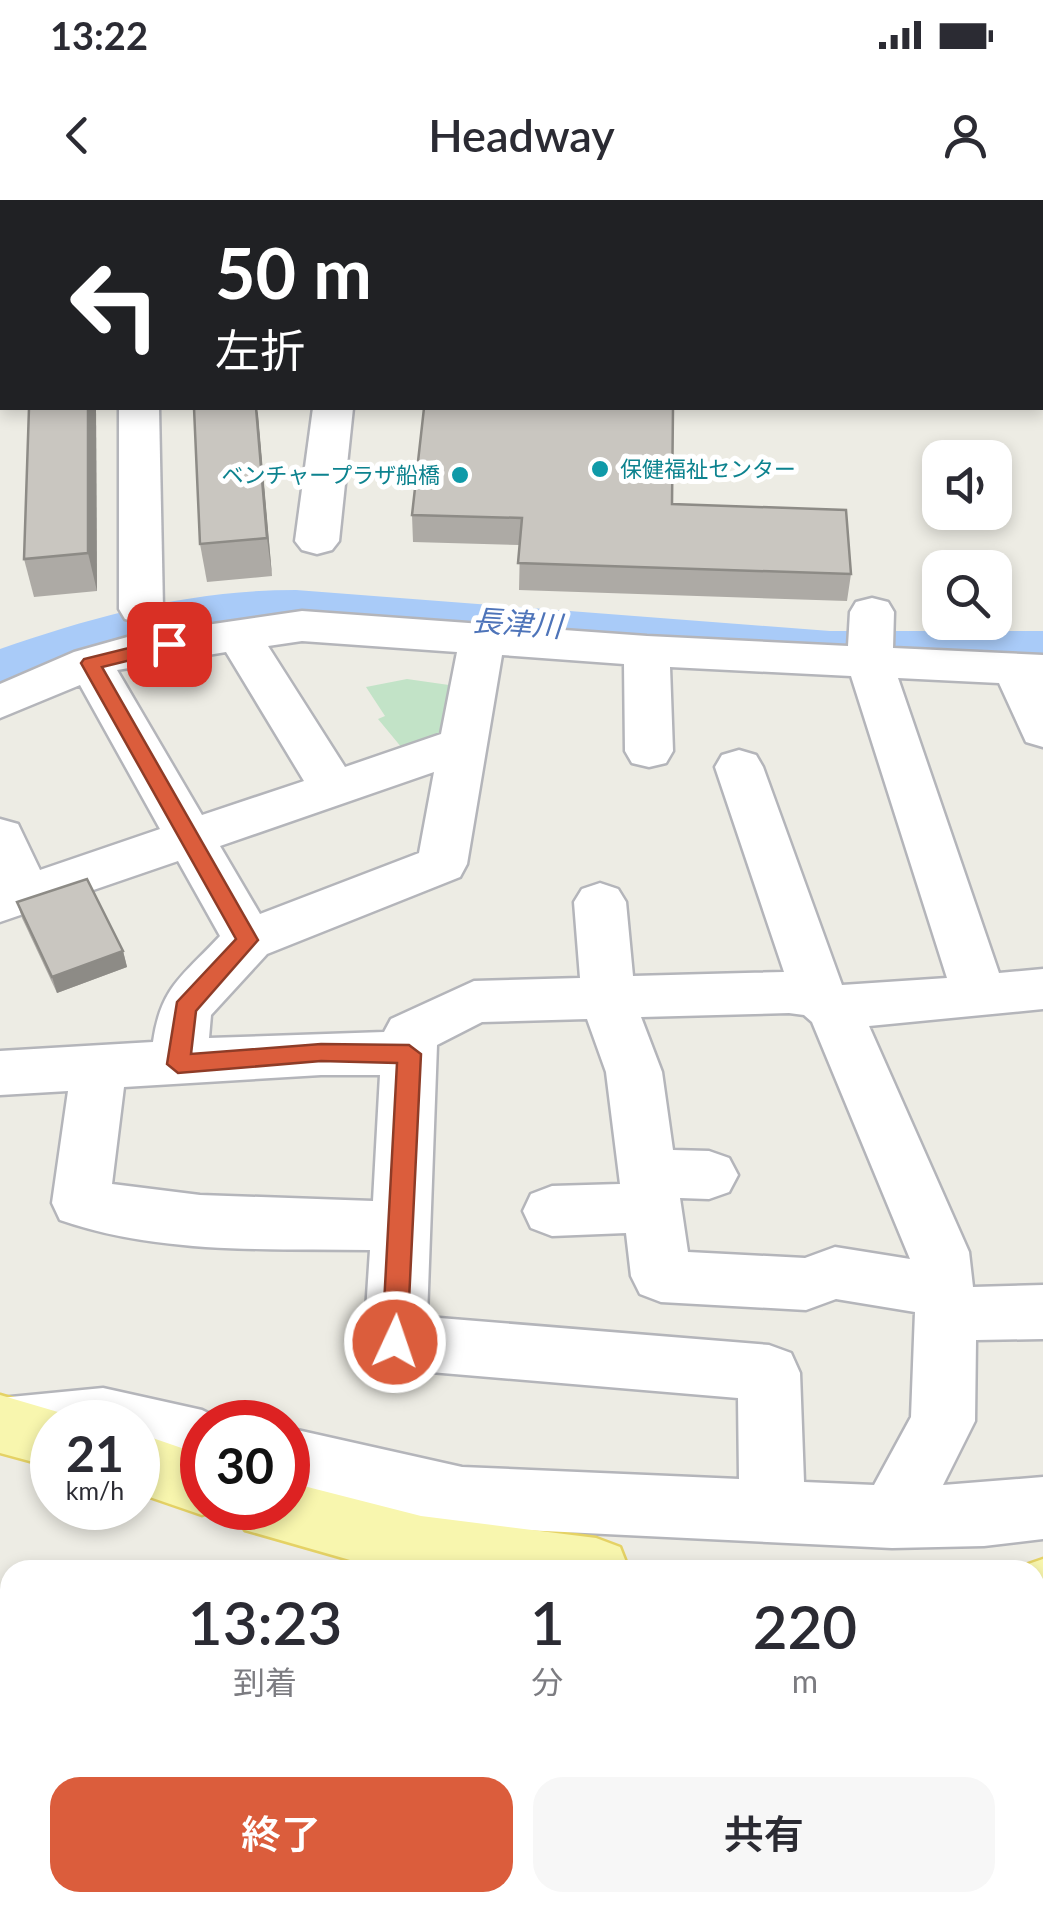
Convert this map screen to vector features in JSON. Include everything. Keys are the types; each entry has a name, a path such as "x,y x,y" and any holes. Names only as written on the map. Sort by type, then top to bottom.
{"main road":[{"path":"310,1519 421,1548 516,1560"}],"street":[{"path":"139,410 140,609"},
{"path":"317,541 333,410"},
{"path":"0,702 90,663 131,651 237,633 338,626 647,651 871,643 1030,670 1043,731"},
{"path":"237,633 334,786"},
{"path":"178,1064 185,1008 248,940 442,864 482,638"},
{"path":"871,643 980,996"},
{"path":"647,651 649,751"},
{"path":"90,663 248,940"},
{"path":"0,837 13,898 461,744"},
{"path":"739,766 827,1003 939,1252 945,1302 943,1421 892,1517"},
{"path":"600,902 610,1000 623,1052 634,1072 661,1276 806,1284 835,1273 945,1302 1043,1312"},
{"path":"772,1514 768,1373 395,1342 410,1034 474,1002 789,992 827,1003 980,996 1043,988"},
{"path":"0,1072 178,1064 321,1052 409,1054"},
{"path":"99,1068 81,1203 132,1214 206,1222 401,1226"},
{"path":"552,1211 709,1175"},
{"path":"310,1463 462,1496 892,1517 984,1515 1043,1508"}],"green space":[{"path":"407,679 456,686 459,740 407,754 378,719 385,716 366,687"}],"building":[{"path":"29,410 88,410 88,553 24,559"},
{"path":"194,410 256,410 267,538 200,544"},
{"name":"保健福祉センター","path":"424,410 673,410 672,504 846,510 851,574 518,563 522,518 412,515"},
{"path":"87,879 123,951 52,977 17,902"}],"waterway":[{"name":"長津川","path":"0,670 139,625 188,615 260,609 368,612 830,650 1043,651"}],"place":[{"name":"保健福祉センター","path":"600,469"},
{"name":"ベンチャープラザ船橋","path":"460,475"}],"route":[{"path":"169,644 90,663 248,940 185,1008 178,1064 321,1052 409,1054 395,1342"}]}
